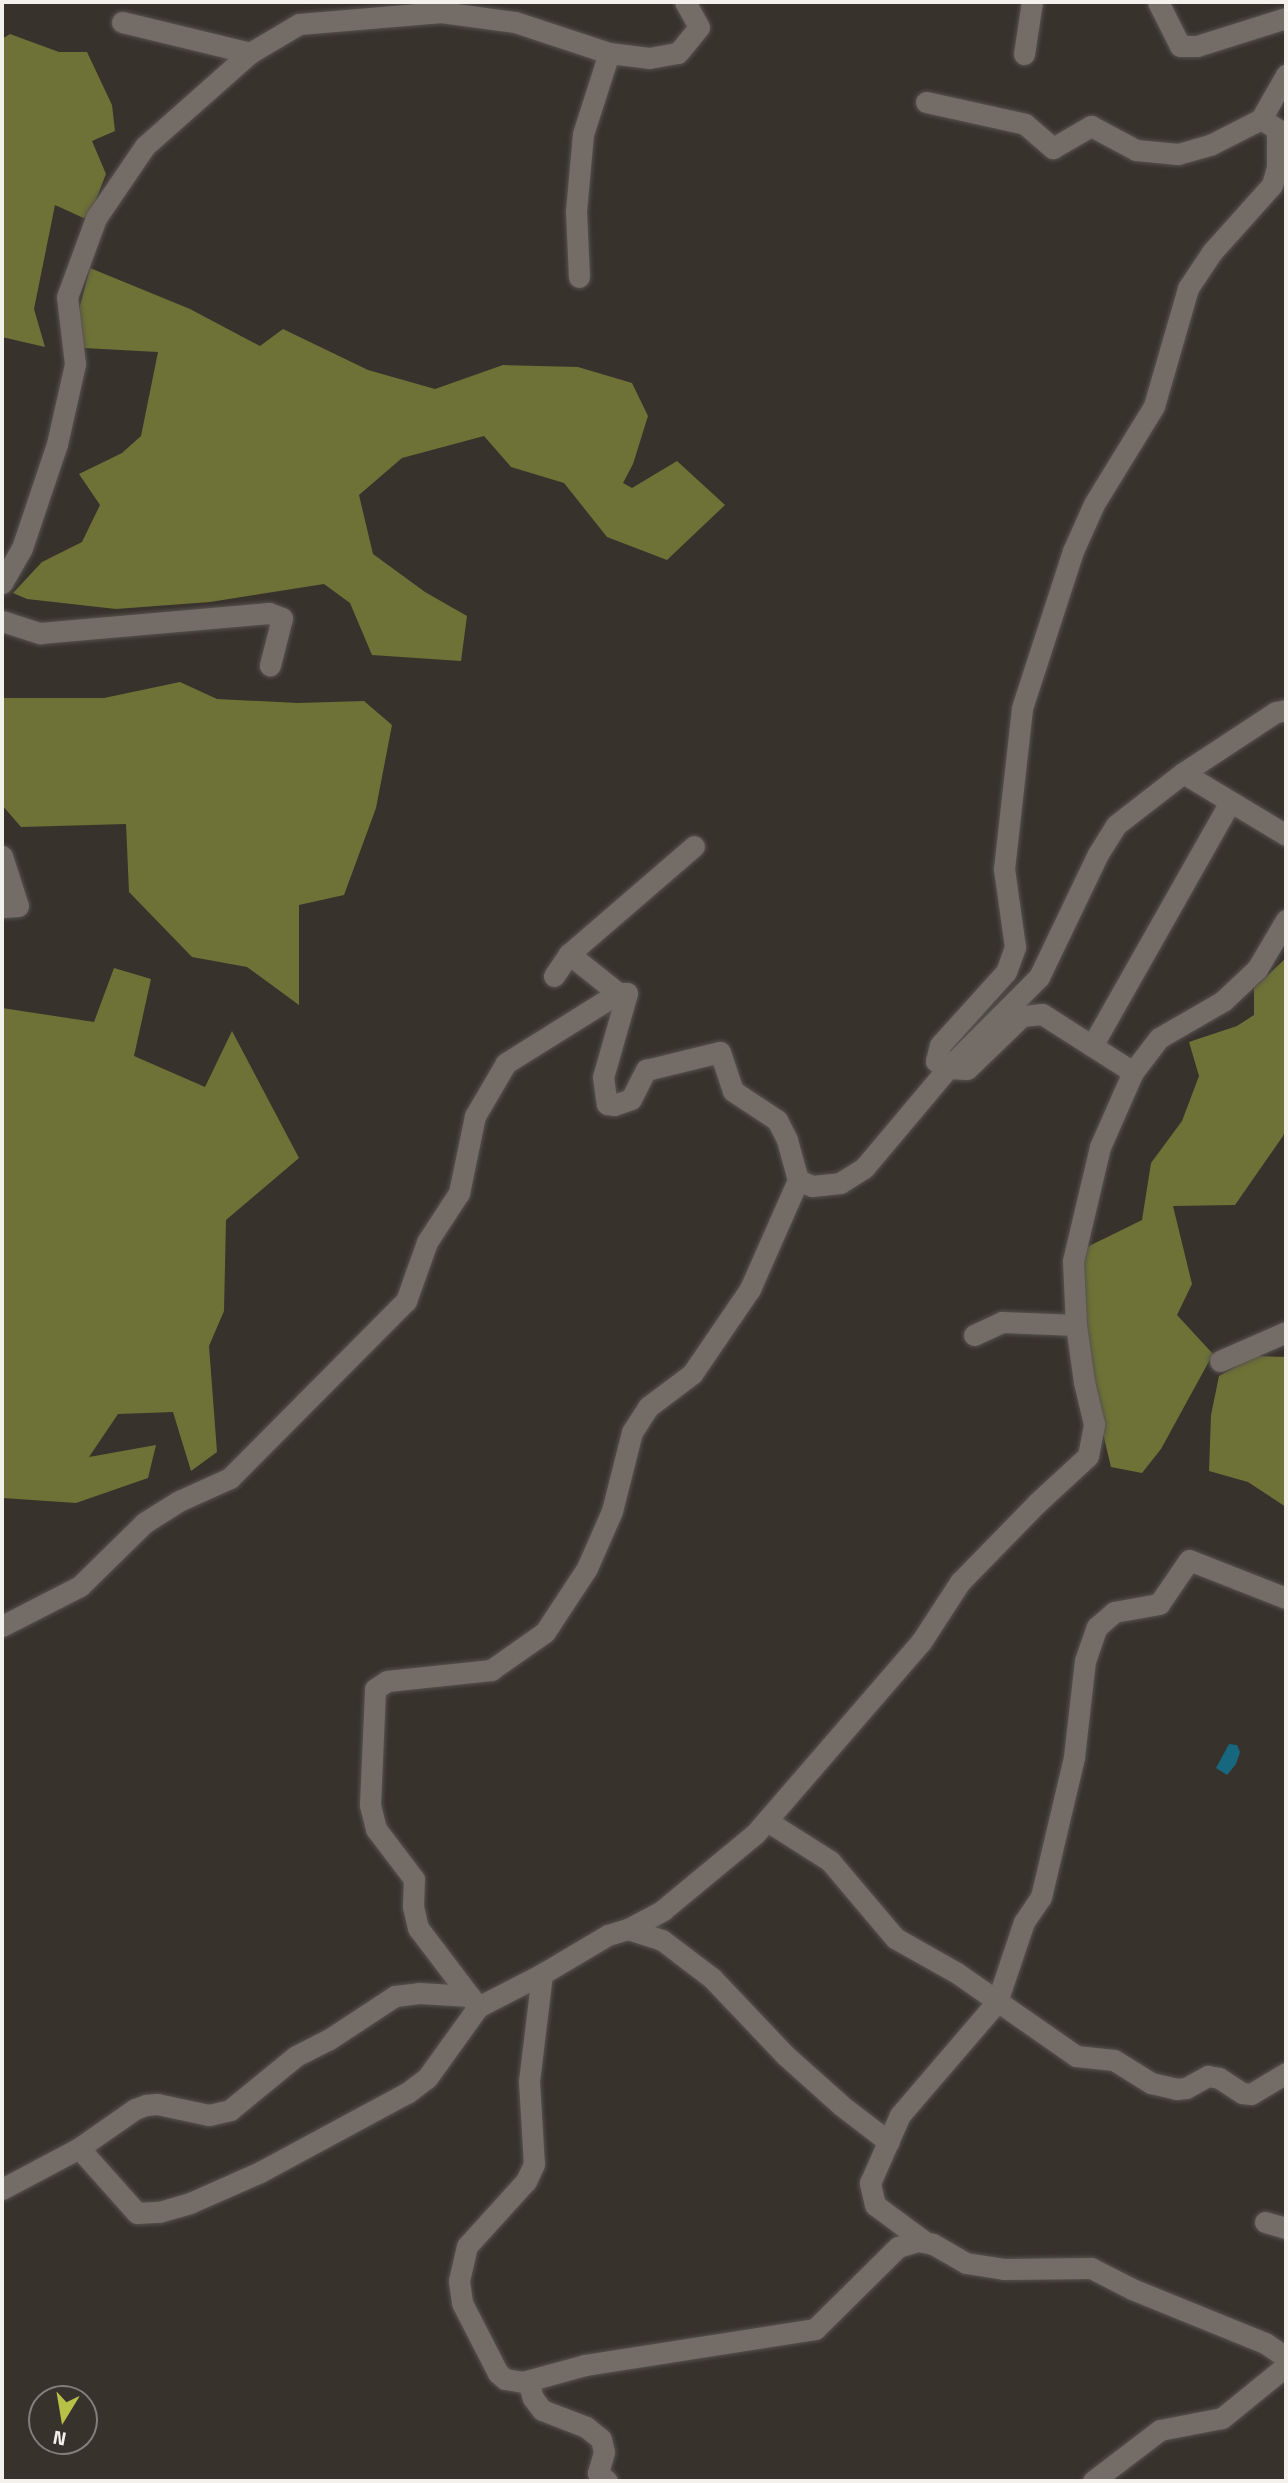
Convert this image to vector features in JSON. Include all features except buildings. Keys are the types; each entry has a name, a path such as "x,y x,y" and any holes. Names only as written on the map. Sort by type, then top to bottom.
{"street":[{"path":"2,583 22,548 57,444 75,365 66,298 96,218 145,146 250,53 299,24 441,12 515,22 609,53 649,58 677,52 699,27 685,2"},
{"path":"1024,54 1032,2"},
{"path":"1158,2 1180,46 1196,46 1286,18"},
{"path":"122,22 250,53"},
{"path":"579,277 576,211 583,134 609,53"},
{"path":"926,102 1025,124 1053,148 1091,125 1136,150 1178,154 1212,144 1261,119 1286,75"},
{"path":"1133,1072 1042,1014 1022,1016 967,1069 948,1068 936,1061 940,1045 1006,972 1015,947 1004,869 1022,708 1073,551 1094,504 1154,406 1188,288 1212,252 1272,185 1277,167 1277,129 1261,119"},
{"path":"2,621 40,633 269,613 282,618 270,665"},
{"path":"799,1180 812,1186 840,1183 864,1168 948,1068 1039,976 1098,854 1116,825 1183,773 1276,712 1286,710"},
{"path":"1183,773 1229,804 1286,835"},
{"path":"1092,1046 1229,804"},
{"path":"554,976 569,954 694,846"},
{"path":"2,856 18,906 2,907"},
{"path":"2,2189 79,2148 146,2105 157,2104 209,2115 230,2110 296,2056 328,2040 395,1996 419,1993 474,2001 542,1974 590,1944 628,1929 663,1910 767,1821 796,1783 920,1642 960,1582 1088,1455 1094,1424 1084,1382 1076,1325 1073,1261 1090,1179 1100,1147 1133,1072 1159,1038 1223,1001 1257,969 1286,920"},
{"path":"569,954 618,993"},
{"path":"2,1626 80,1586 144,1523 179,1501 230,1478 405,1301 427,1242 459,1193 475,1116 506,1063 618,993 627,993 603,1077 607,1104 614,1105 631,1099 646,1070 720,1052 733,1091 777,1120 787,1140 799,1180 750,1289 692,1374 648,1407 632,1432 611,1511 587,1568 545,1632 491,1670 387,1681 375,1689 370,1805 376,1829 414,1879 413,1906 418,1928 474,2001"},
{"path":"974,1335 1002,1322 1076,1325"},
{"path":"1220,1361 1286,1332"},
{"path":"1286,1598 1189,1560 1159,1604 1114,1612 1102,1620 1086,1661 1074,1757 1044,1889 1024,1922 998,2002 900,2115 870,2183 873,2199 883,2213 925,2242 966,2263 1004,2269 1091,2268 1144,2294 1265,2343 1286,2357"},
{"path":"767,1821 830,1861 895,1938 957,1973 1076,2056 1114,2060 1140,2078 1163,2088 1184,2089 1208,2076 1219,2078 1242,2094 1251,2094 1286,2073"},
{"path":"628,1929 662,1940 712,1978 785,2055 842,2106 889,2142"},
{"path":"542,1974 529,2081 534,2164 526,2181 467,2246 459,2281 462,2303 498,2373 513,2382 527,2381 585,2365 815,2329 898,2248 925,2242"},
{"path":"79,2148 136,2213 159,2212 190,2203 260,2172 407,2093 427,2078 474,2001"},
{"path":"1265,2222 1286,2228"},
{"path":"1093,2481 1160,2430 1222,2418 1286,2365"},
{"path":"527,2381 533,2398 542,2410 586,2427 601,2439 604,2452 598,2473 607,2481"}],"green space":[{"path":"10,34 59,52 87,52 112,105 115,131 92,141 106,174 88,220 55,205 34,309 45,347 2,337 2,39"},
{"path":"90,268 190,309 260,346 283,329 368,370 435,389 503,365 578,367 632,383 648,416 633,464 623,483 632,488 677,461 725,505 667,560 607,537 564,483 511,467 484,436 402,458 359,495 373,554 425,592 467,616 461,661 372,655 350,603 324,584 210,602 116,609 27,599 13,593 42,562 82,542 100,505 79,474 122,453 141,436 158,352 84,348 75,325"},
{"path":"180,682 217,699 298,703 364,701 392,725 376,808 344,895 299,905 299,1005 247,967 192,957 129,892 126,824 21,827 2,805 2,698 104,698"},
{"path":"1286,958 1286,1128 1283,1136 1235,1205 1173,1206 1192,1284 1177,1315 1213,1354 1161,1449 1142,1473 1111,1467 1088,1371 1083,1249 1142,1220 1151,1163 1182,1121 1199,1076 1189,1042 1237,1026 1254,1015 1254,988"},
{"path":"114,968 151,979 134,1056 205,1087 232,1031 299,1158 226,1220 224,1311 209,1346 217,1452 191,1471 173,1412 118,1414 89,1457 156,1445 148,1478 76,1503 3,1498 2,1008 94,1022"},
{"path":"1255,1356 1286,1357 1286,1507 1248,1482 1209,1471 1211,1415 1219,1376"}],"water":[{"path":"1229,1744 1237,1745 1240,1752 1236,1764 1227,1775 1216,1768"}]}
